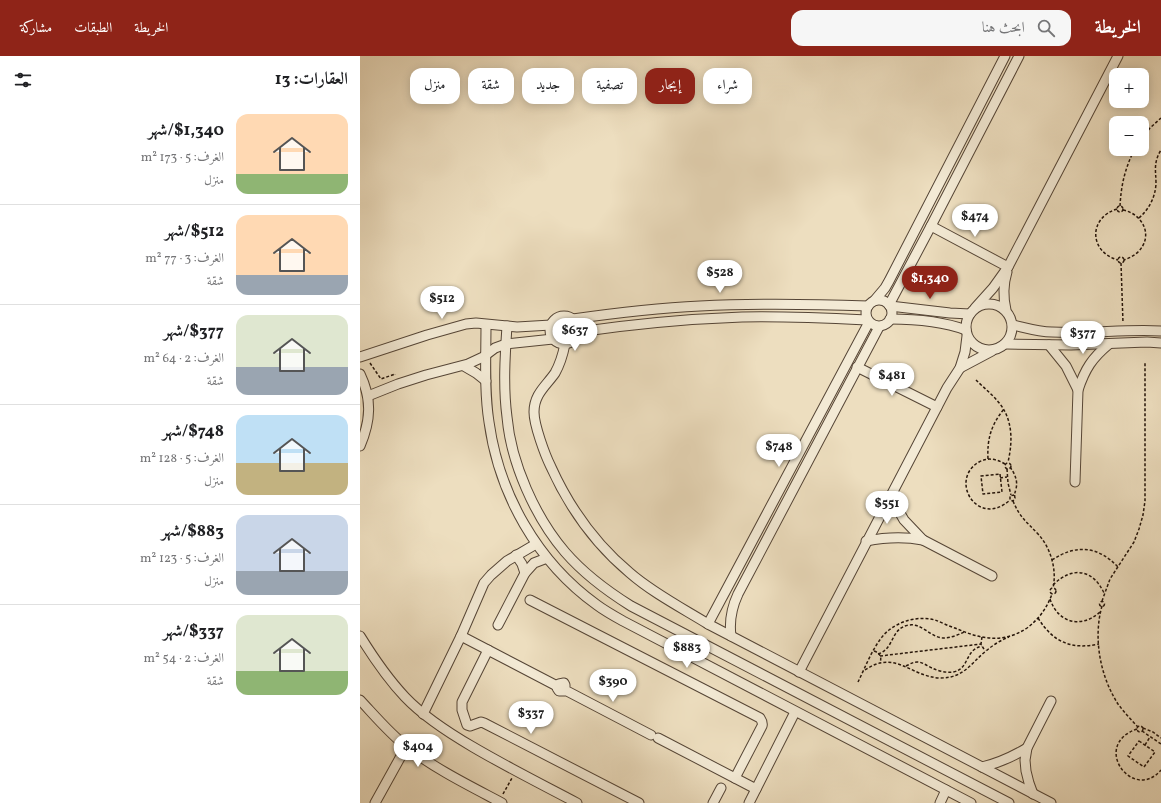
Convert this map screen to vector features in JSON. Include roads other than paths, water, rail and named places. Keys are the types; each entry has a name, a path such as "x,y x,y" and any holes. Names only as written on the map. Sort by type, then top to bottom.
{"street":[{"path":"708,624 868,321 866,310 880,295 889,281 1006,56"},
{"path":"889,305 1019,56"},
{"path":"798,672 936,408 960,368 965,352 966,324 972,311 993,288 1008,267 1118,56"},
{"path":"931,226 1008,267"},
{"path":"1006,310 1004,289 1008,267"},
{"path":"573,319 628,312 699,306 871,303 882,301 889,305 950,313 972,311 981,305 988,303 1001,306 1009,314 1013,325 1010,338 1002,346 960,368"},
{"path":"578,332 660,322 736,317 791,317 868,321 879,326 888,323 890,319 892,310 889,305"},
{"path":"563,316 568,316 573,319 578,327 576,338 565,344 558,343 553,339 550,330 554,320 563,316"},
{"path":"890,319 919,320 948,324 966,333 971,342 976,347 983,350 991,350 1002,346 1161,343"},
{"path":"360,357 466,324 476,323 522,327 551,325"},
{"path":"486,325 486,381 489,422 501,474 519,517 536,544 565,578 598,606 623,621 971,803"},
{"path":"1013,325 1032,330 1071,333 1161,331"},
{"path":"507,326 505,393 507,419 510,437 520,474 539,514 564,552 593,580 630,606 1009,803"},
{"path":"731,636 730,626 733,604 879,326"},
{"path":"368,396 426,374 464,366 476,361 495,348 506,344 553,339"},
{"path":"565,344 562,359 535,402 534,413 536,424 547,458 562,491 585,527 604,549 630,574 659,595 708,624 1051,803"},
{"path":"1075,482 1078,390 1082,376 1089,364 1098,353 1109,344"},
{"path":"1049,345 1066,366 1078,390"},
{"path":"464,366 486,381"},
{"path":"857,367 936,408"},
{"path":"360,374 368,396 369,414 366,432 360,446"},
{"path":"890,496 904,520 923,540"},
{"path":"866,542 880,538 895,537 909,537 923,540 992,576"},
{"path":"423,714 461,636 484,583 498,568 516,555 536,544"},
{"path":"516,555 522,564 525,574"},
{"path":"498,625 525,574 534,563 547,558"},
{"path":"530,600 760,718 763,723 762,726 735,778"},
{"path":"669,646 677,630"},
{"path":"360,636 386,675 405,697 423,714 454,736 489,757 578,803"},
{"path":"461,636 756,789"},
{"path":"488,650 462,702 462,710 467,725 470,726 481,722 484,723 639,803"},
{"path":"360,700 383,725 406,746 436,768 501,802"},
{"path":"1033,794 1026,771 1025,760 1027,748 1051,701"},
{"path":"749,803 795,712"},
{"path":"375,803 406,746"},
{"path":"982,767 1005,760 1027,748"},
{"path":"713,803 721,788"},
{"path":"940,803 946,790"}]}
